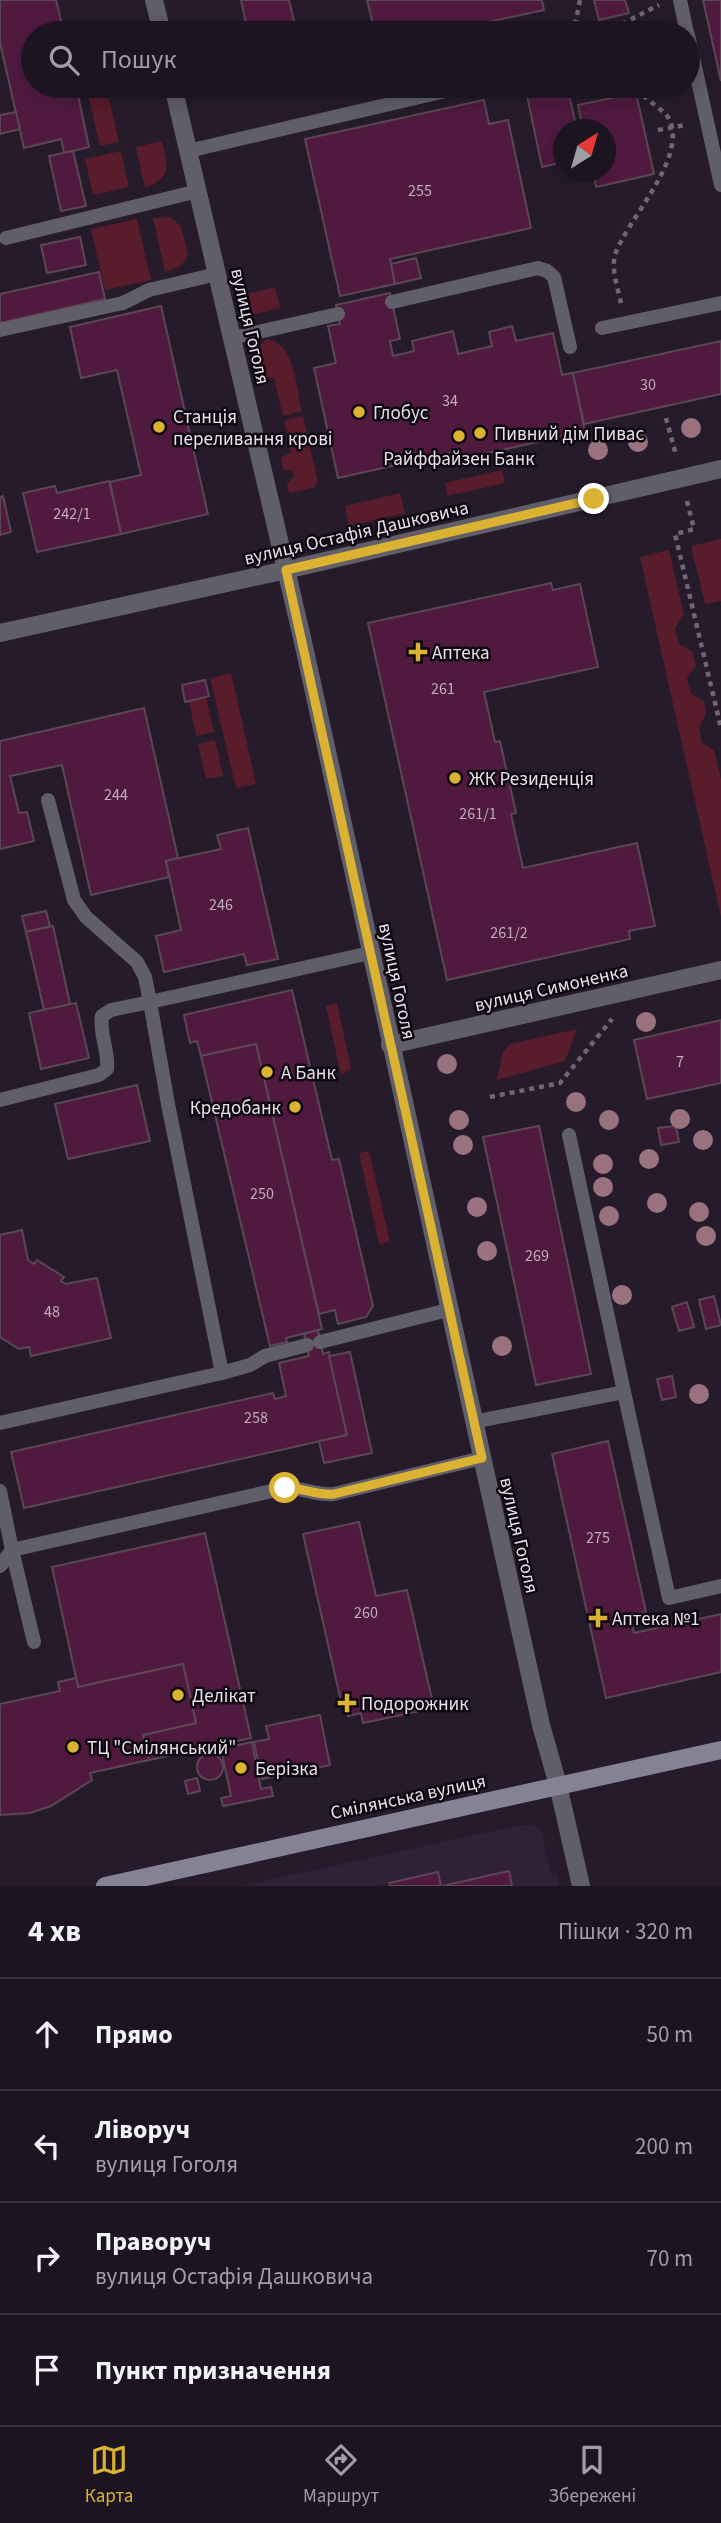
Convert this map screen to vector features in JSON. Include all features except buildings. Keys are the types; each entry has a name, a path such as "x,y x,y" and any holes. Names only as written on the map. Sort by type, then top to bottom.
{"main road":[{"name":"Смілянська вулиця","path":"105,1886 721,1750"}],"street":[{"path":"154,0 159,21"},
{"name":"вулиця Гоголя","path":"176,98 286,570 541,1724 581,1886"},
{"name":"вулиця Остафія Дашковича","path":"0,633 721,470"},
{"name":"вулиця Симоненка","path":"390,1045 721,970"}],"lane":[{"path":"680,0 685,21"},
{"path":"700,88 721,185"},
{"path":"188,151 415,98"},
{"path":"6,238 198,191"},
{"path":"392,302 538,268 554,277 570,347"},
{"path":"0,330 122,303 149,290 217,274"},
{"path":"602,328 721,303"},
{"path":"232,338 338,314"},
{"path":"48,800 74,901 86,918 138,962 145,976 222,1373"},
{"path":"0,1100 99,1075 107,1069 108,1059 101,1026 102,1016 111,1010 370,953"},
{"path":"569,1135 669,1598 721,1586"},
{"path":"0,1423 222,1373 250,1365 265,1356 448,1310"},
{"path":"474,1422 624,1392"},
{"path":"0,1566 12,1550 285,1488 334,1494 482,1458"},
{"path":"0,1491 34,1642"}],"path":[{"path":"575,21 580,0"},
{"path":"630,21 648,10 680,0"},
{"path":"625,323 614,269 615,254 662,171 674,142 670,120 647,98"},
{"path":"658,130 707,120"},
{"path":"666,418 694,529 675,534 721,727"},
{"path":"490,1097 559,1083 614,1016"}],"shaded area":[{"path":"89,98 109,98 119,142 100,146"},
{"path":"162,141 166,170 160,180 145,188 136,147"},
{"path":"121,151 129,187 93,195 85,159"},
{"path":"170,217 181,226 188,255 181,266 165,272 153,218"},
{"path":"137,219 151,280 105,290 91,229"},
{"path":"275,287 280,308 252,315 247,294"},
{"path":"269,339 278,343 290,359 302,411 283,416 274,378 262,377 256,351"},
{"path":"303,416 318,483 315,484 316,487 289,493 287,484 294,476 293,470 283,470 281,458 291,452 284,420"},
{"path":"502,470 505,483 447,496 445,483"},
{"path":"400,493 405,513 349,526 345,506"},
{"path":"721,539 721,601 705,604 691,546"},
{"path":"669,550 684,615 675,628 679,644 692,651 696,666 687,678 691,694 704,701 706,714 699,727 702,743 714,750 721,779 721,917 640,557"},
{"path":"231,673 256,784 236,788 210,678"},
{"path":"206,697 214,732 196,736 189,701"},
{"path":"215,740 223,776 206,779 198,744"},
{"path":"337,1003 351,1069 341,1075 326,1006"},
{"path":"577,1029 565,1061 497,1080 503,1052 510,1044"},
{"path":"369,1151 390,1242 379,1244 359,1153"},
{"path":"521,1825 534,1826 542,1834 551,1874 557,1873 559,1886 441,1886 438,1872 377,1886 241,1886"}],"place":[{"name":"Глобус","path":"359,412"},
{"name":"Станція переливання крові","path":"159,427"},
{"name":"Пивний дім Пивас","path":"480,433"},
{"name":"Райффайзен Банк","path":"459,436"},
{"name":"Аптека","path":"418,652"},
{"name":"ЖК Резиденція","path":"455,778"},
{"name":"А Банк","path":"267,1072"},
{"name":"Кредобанк","path":"295,1107"},
{"name":"Аптека №1","path":"598,1618"},
{"name":"Делікат","path":"178,1695"},
{"name":"Подорожник","path":"347,1703"},
{"name":"ТЦ \"Смілянський\"","path":"73,1747"},
{"name":"Берізка","path":"241,1768"}],"route":[{"path":"285,1488 334,1494 482,1458 286,570 594,499"}]}
